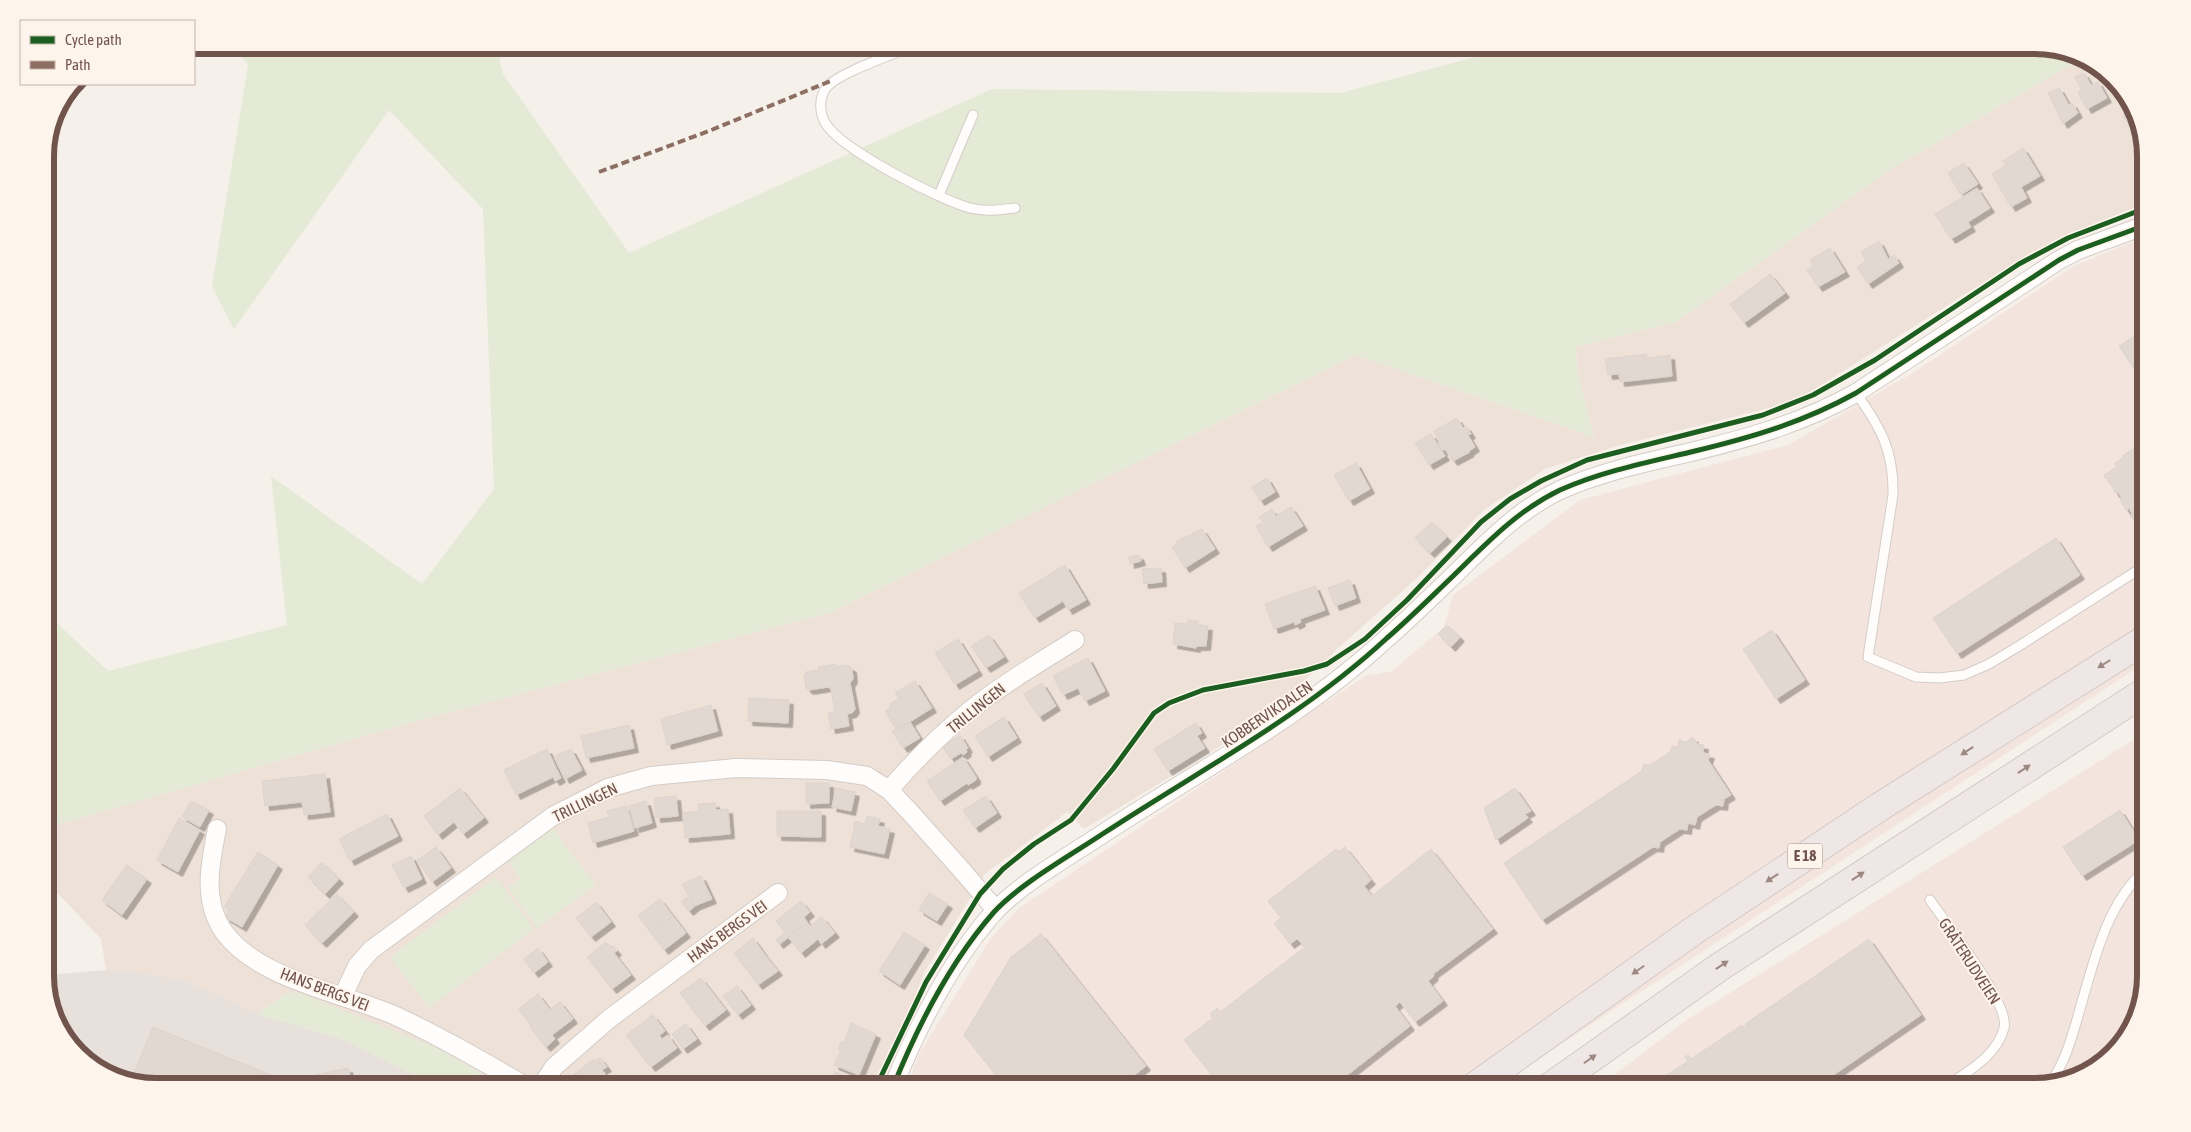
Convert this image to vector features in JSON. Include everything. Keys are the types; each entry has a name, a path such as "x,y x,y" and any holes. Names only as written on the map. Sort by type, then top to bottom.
{"highway":[{"name":"E 18","path":"1487,1078 1704,923 1881,806 2137,645"},
{"path":"1563,1078 1721,966 2137,697"}],"street":[{"name":"KOBBERVIKDALEN","path":"897,1078 938,993 967,946 996,910 1014,894 1060,861 1258,736 1325,690 1388,638 1494,535 1538,503 1558,491 1594,476 1768,432 1829,408 1856,393 2051,264 2078,250 2137,228"},
{"name":"TRILLINGEN","path":"889,790 911,765 973,708 1075,640"},
{"name":"TRILLINGEN","path":"343,996 357,966 371,950 553,816 608,788 651,776 736,768 771,768 827,770 867,776 889,790 996,910"},
{"name":"HANS BERGS VEI","path":"217,829 209,872 210,894 218,921 224,932 263,965 293,979 396,1016 510,1078"},
{"name":"HANS BERGS VEI","path":"546,1078 554,1067 609,1020 778,894"}],"lane":[{"path":"894,54 833,80 824,92 820,107 825,123 843,141 880,166 968,208 988,212 1015,208"},
{"path":"939,195 973,115"},
{"path":"1856,393 1877,422 1890,456 1893,476 1892,495 1868,657 1916,677 1940,678 1964,674 1989,664 2137,571"},
{"path":"2055,1076 2067,1051 2090,967 2117,905 2137,877"},
{"name":"GRÅTERUDVEIEN","path":"1930,900 1989,985 2001,1007 2005,1027 1996,1045 1982,1062 1958,1078"}],"shaded area":[{"path":"2076,62 2102,79 2120,99 2127,111 2132,123 2137,149 2137,206 2032,252 1802,397 1769,408 1617,446 1545,469 1484,510 1416,579 1336,650 1268,717 1084,829 1067,812 985,874 924,973 885,1078 488,1078 437,1048 285,994 257,1014 187,981 151,974 106,970 101,939 54,889 54,825 409,723 829,613 1356,355 1594,437 1577,370 1576,347 1676,322 1891,169"},
{"path":"2137,240 2137,668 1509,1078 910,1078 919,1054 991,938 1018,909 1365,676 1392,671 1444,627 1453,595 1580,500 1788,445 1916,371 2074,266"},
{"path":"2137,738 2137,976 2134,1002 2120,1033 2102,1053 2086,1065 2061,1075 2035,1078 1611,1078 1685,1021"},
{"path":"106,970 151,974 187,981 257,1014 340,1038 421,1078 156,1078 130,1075 99,1061 71,1033 59,1009 54,974"}],"green space":[{"path":"240,54 498,54 503,74 629,253 992,89 1340,93 1487,54 2042,54 2076,62 1891,169 1676,322 1576,347 1577,370 1594,437 1356,355 829,613 409,723 54,825 54,620 108,671 287,625 271,476 422,584 494,489 483,209 389,110 234,329 212,287 248,65"},
{"path":"553,829 596,885 537,928 508,888 520,879 508,861"},
{"path":"496,877 534,929 429,1008 390,957"},
{"path":"297,992 437,1048 488,1078 421,1078 340,1038 257,1014 285,994"}],"building":[{"path":"2084,73 2091,85 2098,82 2107,98 2087,109 2078,92 2082,90 2075,77"},
{"path":"2059,88 2069,105 2072,103 2078,113 2063,124 2048,93"},
{"path":"2128,113 2135,135 2123,116"},
{"path":"2023,148 2040,176 2021,187 2027,198 2011,207 1992,174 2006,165 2003,161"},
{"path":"1964,163 1978,184 1961,195 1948,173"},
{"path":"1977,188 1990,208 1968,222 1971,227 1951,239 1935,214"},
{"path":"1879,241 1888,259 1894,255 1899,263 1868,284 1857,267 1866,261 1861,252"},
{"path":"1830,248 1845,272 1818,287 1807,270 1813,266 1810,260"},
{"path":"1770,274 1785,293 1744,323 1730,304"},
{"path":"2137,335 2137,373 2119,346"},
{"path":"1646,354 1647,358 1670,355 1672,376 1620,382 1619,374 1608,375 1605,359"},
{"path":"1457,418 1463,428 1466,426 1471,434 1468,435 1475,447 1470,452 1453,461 1445,449 1443,451 1434,431"},
{"path":"1431,434 1445,456 1429,465 1415,443"},
{"path":"2137,447 2137,524 2130,516 2133,515 2129,508 2126,510 2120,500 2122,498 2118,492 2115,493 2108,478 2106,479 2104,475 2117,467 2115,463 2124,457 2122,456"},
{"path":"1356,463 1370,489 1349,501 1334,475"},
{"path":"1267,478 1275,492 1260,501 1252,487"},
{"path":"1291,507 1303,526 1268,547 1256,526 1263,522 1259,517 1272,509 1276,516"},
{"path":"1432,522 1447,537 1430,553 1415,538"},
{"path":"1202,529 1215,549 1185,568 1172,547 1178,544 1176,542"},
{"path":"2056,538 2080,575 1957,654 1933,618"},
{"path":"1139,555 1141,561 1130,564 1129,557"},
{"path":"1065,565 1086,600 1068,610 1063,601 1035,618 1019,593"},
{"path":"1161,568 1162,582 1144,584 1142,569"},
{"path":"1350,580 1356,598 1335,606 1328,588"},
{"path":"1315,586 1325,610 1300,619 1301,622 1295,625 1294,622 1274,629 1265,604"},
{"path":"1188,620 1198,621 1198,625 1208,626 1206,646 1196,646 1196,648 1173,644 1175,623 1187,624"},
{"path":"1447,625 1460,637 1451,647 1438,634"},
{"path":"1772,630 1805,680 1776,699 1743,649"},
{"path":"989,635 1004,657 986,668 971,646"},
{"path":"958,639 978,671 955,685 935,653"},
{"path":"1088,658 1105,691 1085,701 1078,688 1063,695 1053,676"},
{"path":"836,664 836,667 847,665 852,668 853,679 850,683 855,709 852,713 847,714 849,726 831,729 828,713 835,712 831,689 828,687 809,690 806,688 804,676 806,672 819,670 818,667"},
{"path":"915,681 932,708 897,730 885,711 891,707 890,704 899,698 895,693"},
{"path":"1042,683 1056,706 1039,717 1024,694"},
{"path":"749,698 789,700 788,723 748,721"},
{"path":"711,705 718,731 667,745 661,719"},
{"path":"1004,717 1017,738 988,757 975,736"},
{"path":"910,722 920,738 903,748 892,731"},
{"path":"1196,723 1202,733 1197,736 1205,748 1168,771 1154,749"},
{"path":"629,725 634,748 586,758 581,736"},
{"path":"960,735 968,748 967,752 951,759 943,747"},
{"path":"1693,737 1697,744 1704,745 1703,753 1710,754 1708,760 1731,795 1724,799 1723,806 1716,805 1697,817 1695,825 1688,823 1687,830 1680,829 1660,842 1659,848 1653,847 1542,920 1504,863 1642,771 1644,764 1650,765 1670,752 1672,746 1678,747 1679,740 1686,742"},
{"path":"547,749 561,778 555,781 553,777 516,795 504,770"},
{"path":"571,749 582,770 565,779 554,757"},
{"path":"963,757 976,780 968,785 967,783 940,801 927,781"},
{"path":"325,774 330,812 304,815 302,802 265,806 262,781"},
{"path":"806,783 829,783 829,803 806,804"},
{"path":"460,788 484,818 463,834 454,822 438,835 424,816"},
{"path":"836,788 855,792 851,811 832,807"},
{"path":"1515,788 1531,811 1525,814 1528,818 1496,840 1484,808"},
{"path":"676,796 678,816 656,818 654,798"},
{"path":"986,796 997,813 975,828 963,810"},
{"path":"191,801 209,810 200,827 182,817"},
{"path":"646,801 652,823 635,828 629,806"},
{"path":"715,803 716,810 728,809 730,834 685,838 683,813 699,811 698,804"},
{"path":"627,806 634,831 593,843 588,823 609,817 607,811"},
{"path":"2120,810 2137,837 2137,841 2082,876 2063,847"},
{"path":"777,811 821,811 821,837 777,836"},
{"path":"387,814 398,836 350,861 339,839"},
{"path":"867,816 880,819 878,826 890,829 884,854 850,847 855,821 865,824"},
{"path":"179,818 200,830 178,872 157,860"},
{"path":"436,847 451,868 432,882 417,860"},
{"path":"1345,847 1371,880 1364,886 1372,896 1431,849 1493,929 1433,974 1434,976 1428,981 1443,1001 1415,1022 1400,1002 1395,1006 1410,1026 1344,1078 1214,1078 1184,1040 1213,1018 1210,1014 1217,1008 1220,1012 1305,947 1297,939 1290,944 1274,923 1281,918 1268,901 1336,849 1338,852"},
{"path":"258,852 278,865 242,927 225,917 229,910 224,907"},
{"path":"411,856 422,879 404,888 392,865"},
{"path":"322,862 339,879 325,894 308,877"},
{"path":"127,865 147,879 122,915 102,900"},
{"path":"701,876 712,899 694,906 682,884"},
{"path":"929,893 948,904 937,921 919,910"},
{"path":"337,894 354,912 322,943 305,925"},
{"path":"687,897 695,906 689,911 681,902"},
{"path":"660,899 673,916 651,933 638,916"},
{"path":"801,901 810,912 804,917 807,922 779,944 776,940 785,933 776,921"},
{"path":"596,902 611,922 591,937 576,918"},
{"path":"673,916 686,933 664,950 651,933"},
{"path":"822,917 835,933 821,944 818,939 801,953 788,937 807,922 810,926"},
{"path":"904,932 925,945 900,985 879,971"},
{"path":"1041,934 1146,1066 1131,1078 998,1078 964,1035 1011,957"},
{"path":"753,938 765,955 746,969 734,953"},
{"path":"1869,939 1921,1015 1829,1078 1663,1078 1688,1061 1685,1057 1688,1055 1691,1059 1742,1025 1744,1028 1745,1024"},
{"path":"606,942 617,951 614,953 631,975 612,989 587,957"},
{"path":"538,948 548,962 534,973 524,959"},
{"path":"765,955 778,971 758,985 746,969"},
{"path":"701,978 726,1010 705,1026 680,993"},
{"path":"737,986 751,1005 738,1015 723,996"},
{"path":"538,994 550,1010 531,1025 518,1009"},
{"path":"560,1002 573,1019 552,1035 555,1039 546,1047 529,1026"},
{"path":"653,1015 665,1031 638,1051 626,1035"},
{"path":"851,1023 876,1034 859,1075 834,1065 841,1050 838,1049 841,1042 844,1043"},
{"path":"686,1024 697,1039 683,1049 672,1034"},
{"path":"153,1027 278,1078 156,1078 133,1075"},
{"path":"659,1035 662,1039 668,1035 677,1048 651,1067 638,1051"},
{"path":"600,1058 607,1067 602,1070 608,1078 575,1078 573,1075 594,1059 595,1061"},
{"path":"348,1068 351,1078 302,1078"},
{"path":"835,1072 850,1078 833,1078"}],"marked path":[{"path":"599,172 709,131 833,80"}],"cycle path":[{"path":"880,1078 926,982 980,894 1003,869 1034,844 1071,820 1113,769 1154,713 1169,703 1203,690 1304,671 1327,664 1365,639 1407,600 1481,522 1510,499 1541,481 1587,460 1763,415 1813,395 1875,360 2019,264 2068,238 2137,211"},
{"path":"897,1078 924,1018 949,973 978,931 1005,901 1047,870 1250,741 1321,693 1395,631 1488,542 1529,508 1560,490 1593,477 1778,428 1837,403 1856,393 2059,260 2078,250 2137,228"}]}
